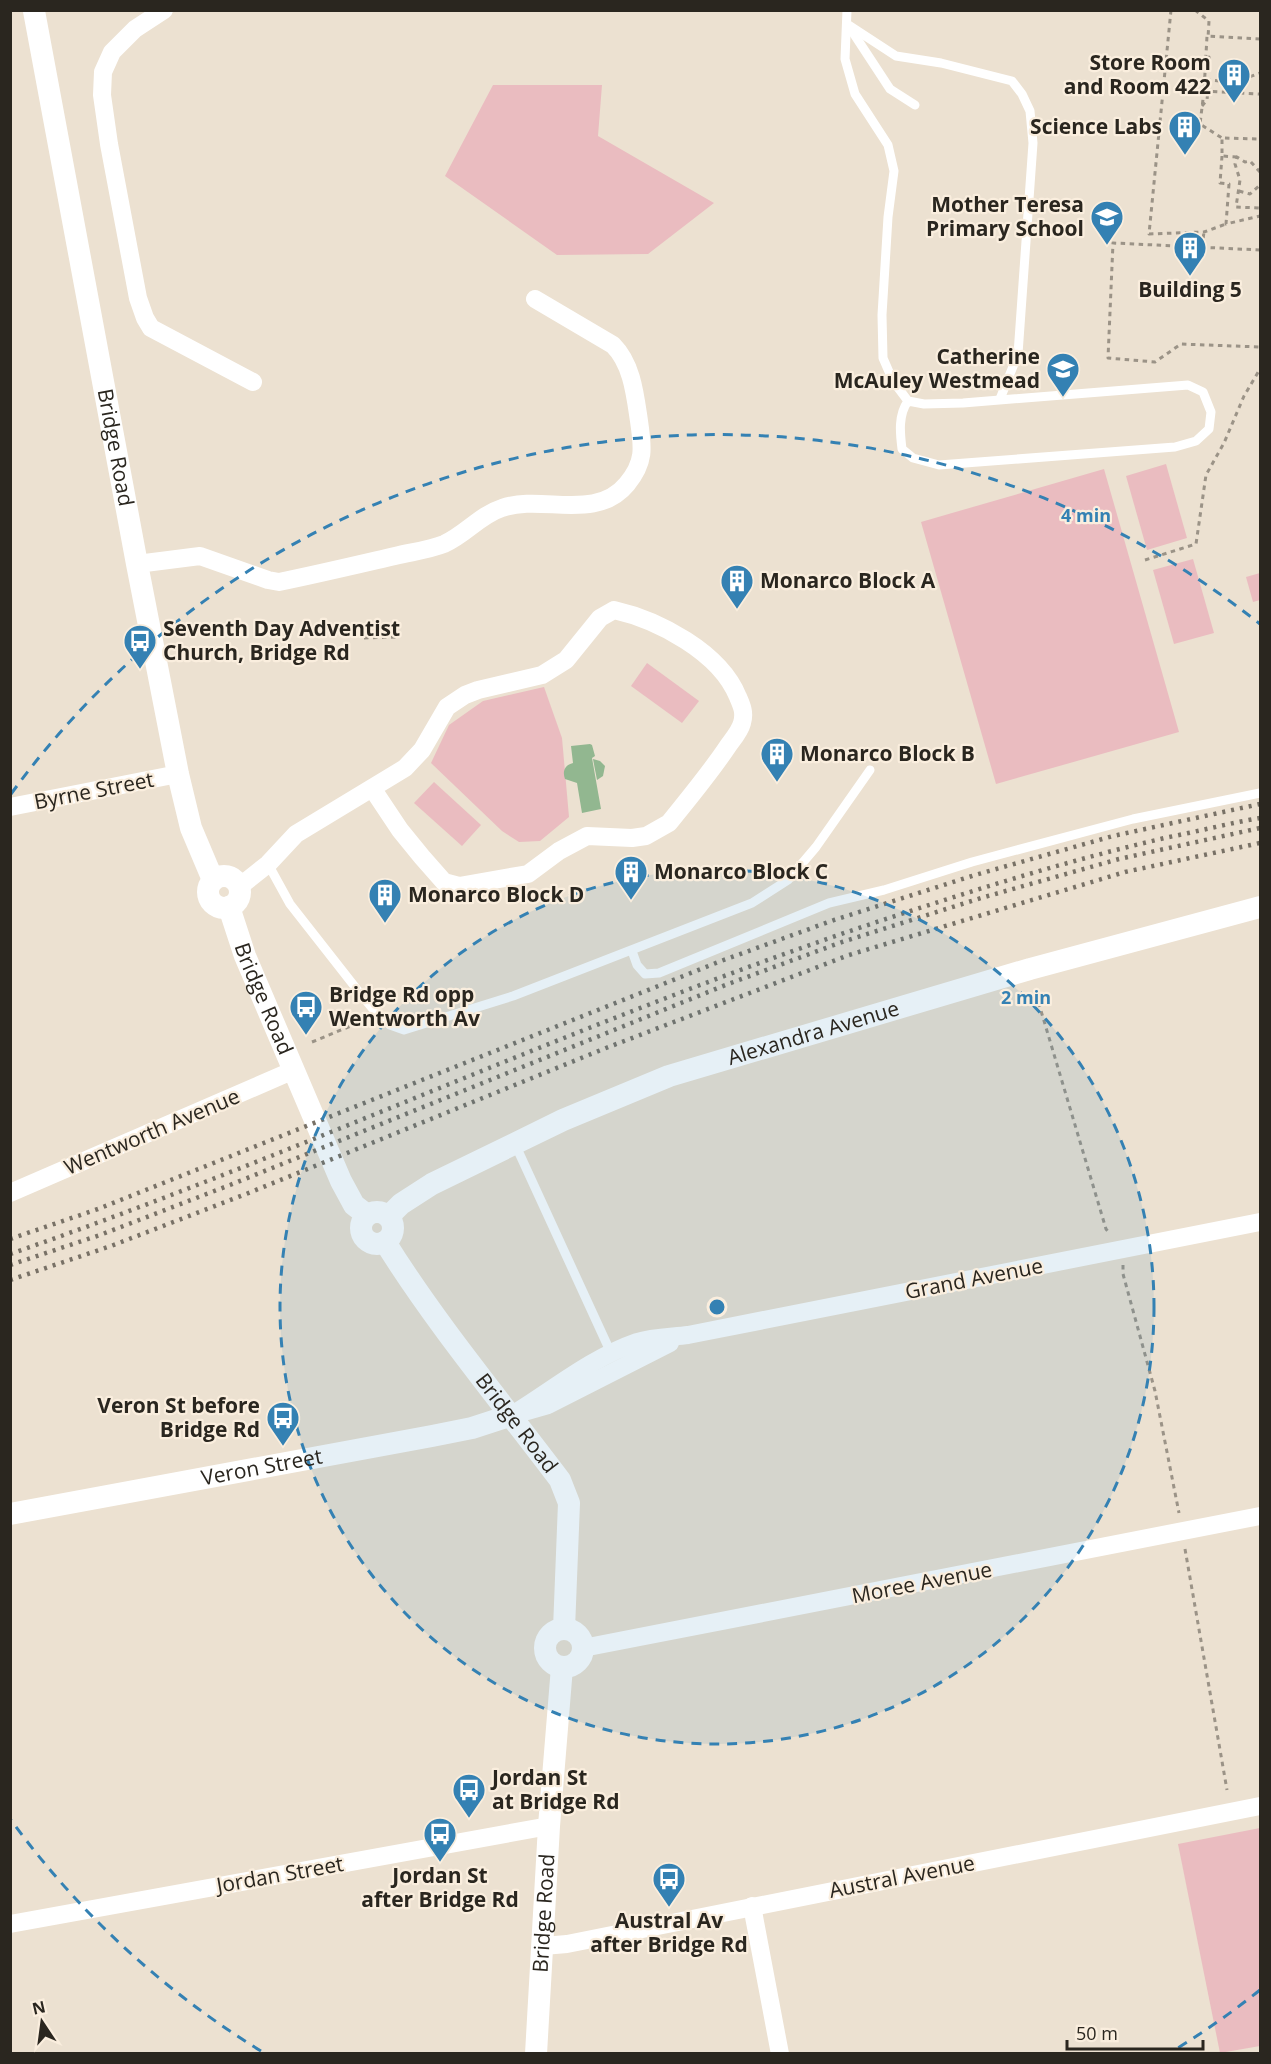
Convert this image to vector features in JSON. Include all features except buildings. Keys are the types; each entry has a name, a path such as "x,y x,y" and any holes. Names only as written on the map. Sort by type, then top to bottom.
{"street":[{"path":"164,10 135,29 111,52 103,72 102,94 109,144 138,298 151,328 253,382"},
{"name":"Bridge Road","path":"33,11 178,774 191,828 213,880 208,890 210,900 218,907 234,897 245,956 341,1181 354,1205 378,1216 394,1230 385,1242 407,1278 512,1415 566,1491 569,1503 564,1629"},
{"path":"137,564 200,556 279,582 444,543 488,514 503,507 529,502 592,505 608,500 622,491 637,472 644,449 629,370 621,353 613,345 535,299"},
{"path":"234,897 296,834 405,768 422,750 447,707 465,695 478,690 542,675 566,660 600,618 614,610 631,614 666,629 711,660 734,687 743,709 741,726 721,757 669,823 646,836 632,838 587,836 559,851 528,874 504,880 459,886 444,882 400,830 372,788"},
{"name":"Byrne Street","path":"10,807 178,774"},
{"name":"Alexandra Avenue","path":"378,1216 432,1184 515,1144 625,1093 669,1076 1030,969 1260,907"},
{"name":"Wentworth Avenue","path":"12,1187 294,1070"},
{"name":"Grand Avenue","path":"512,1415 535,1401 546,1391 611,1353 640,1341 688,1335 1260,1222"},
{"name":"Grand Avenue","path":"512,1415 548,1405 688,1335"},
{"name":"Veron Street","path":"10,1514 432,1436 472,1428 512,1415"},
{"name":"Moree Avenue","path":"583,1648 1260,1516"},
{"path":"564,1629 578,1635 583,1648 577,1662 562,1667 551,1662 547,1657 545,1644 552,1634 564,1629"},
{"name":"Bridge Road","path":"536,2054 549,1826 562,1667"},
{"name":"Austral Avenue","path":"543,1946 567,1944 1260,1806"},
{"name":"Jordan Street","path":"10,1924 549,1826"},
{"path":"752,1906 780,2054"}],"lane":[{"path":"847,10 845,59 855,94 888,146 894,171 888,217 883,303 883,358 893,381 908,401 924,404 1188,385 1203,392 1211,412 1209,429 1196,441 1175,447 939,465 913,458 902,449 902,410 908,401"},
{"path":"847,24 890,89 915,105"},
{"path":"847,24 896,56 941,63 1012,81 1022,94 1030,111 1033,142 1018,354 1000,399"},
{"path":"268,864 290,904 359,992 390,1025 404,1030 513,996 752,903 788,880 816,847 870,770"},
{"path":"632,951 637,965 645,974 659,973 829,903 884,890 972,862 1133,819 1260,793"},
{"path":"515,1144 611,1353"}],"path":[{"path":"1171,10 1149,234 1204,232 1260,216"},
{"path":"1195,10 1209,21 1206,91 1200,124 1222,138 1260,139"},
{"path":"1202,106 1207,100 1208,89 1205,88 1207,36 1260,39"},
{"path":"1206,80 1234,82 1260,73"},
{"path":"1206,91 1260,94"},
{"path":"1222,138 1220,183 1229,184 1226,224"},
{"path":"1222,156 1237,157 1245,162 1250,161 1260,172"},
{"path":"1237,157 1235,164 1240,180 1236,207 1260,208"},
{"path":"1239,191 1250,194 1260,185"},
{"path":"1202,247 1204,232"},
{"path":"1260,250 1113,243 1108,357 1155,362 1181,344 1260,347"},
{"path":"1145,560 1196,544 1206,475 1224,442 1244,396 1260,369"},
{"path":"364,638 399,637"},
{"path":"1036,994 1106,1229 1123,1249 1123,1274 1155,1391 1227,1790"},
{"path":"312,1042 358,1023 368,1025 385,1020"}],"shaded area":[{"path":"493,85 602,85 598,136 714,203 648,254 557,255 445,176"},
{"path":"1166,464 1187,538 1147,550 1126,476"},
{"path":"1104,469 1179,732 996,784 921,522"},
{"path":"1193,559 1214,633 1174,644 1153,570"},
{"path":"1260,573 1260,600 1253,602 1246,577"},
{"path":"647,663 699,701 682,723 631,686"},
{"path":"544,687 562,738 569,817 540,841 519,842 502,831 431,763 449,725 483,701"},
{"path":"590,744 595,756 592,758 601,809 582,813 577,783 565,779 564,771 568,765 573,763 571,746"},
{"path":"593,759 605,766 603,776 597,780"},
{"path":"434,782 481,825 462,846 414,803"},
{"path":"1260,1828 1260,2046 1220,2053 1178,1844"}],"railway":[{"path":"10,1239 98,1209 721,961 834,920 975,875 1113,836 1260,804"},
{"path":"10,1254 240,1168 581,1031 810,945 956,896 1047,869 1169,837 1260,818"},
{"path":"10,1265 100,1235 230,1185 728,984 842,942 981,898 1119,859 1260,828"},
{"path":"10,1280 111,1246 246,1194 606,1048 849,955 1125,872 1260,843"}],"place":[{"name":"Store Room and Room 422","path":"1234,104"},
{"name":"Science Labs","path":"1185,156"},
{"name":"Mother Teresa Primary School","path":"1107,246"},
{"name":"Building 5","path":"1190,277"},
{"name":"Catherine McAuley Westmead","path":"1063,398"},
{"name":"Monarco Block A","path":"737,610"},
{"name":"Seventh Day Adventist Church, Bridge Rd","path":"140,670"},
{"name":"Monarco Block B","path":"777,783"},
{"name":"Monarco Block C","path":"631,901"},
{"name":"Monarco Block D","path":"385,924"},
{"name":"Bridge Rd opp Wentworth Av","path":"306,1036"},
{"name":"Veron St before Bridge Rd","path":"283,1447"},
{"name":"Jordan St at Bridge Rd","path":"469,1819"},
{"name":"Jordan St after Bridge Rd","path":"440,1863"},
{"name":"Austral Av after Bridge Rd","path":"669,1908"}]}
